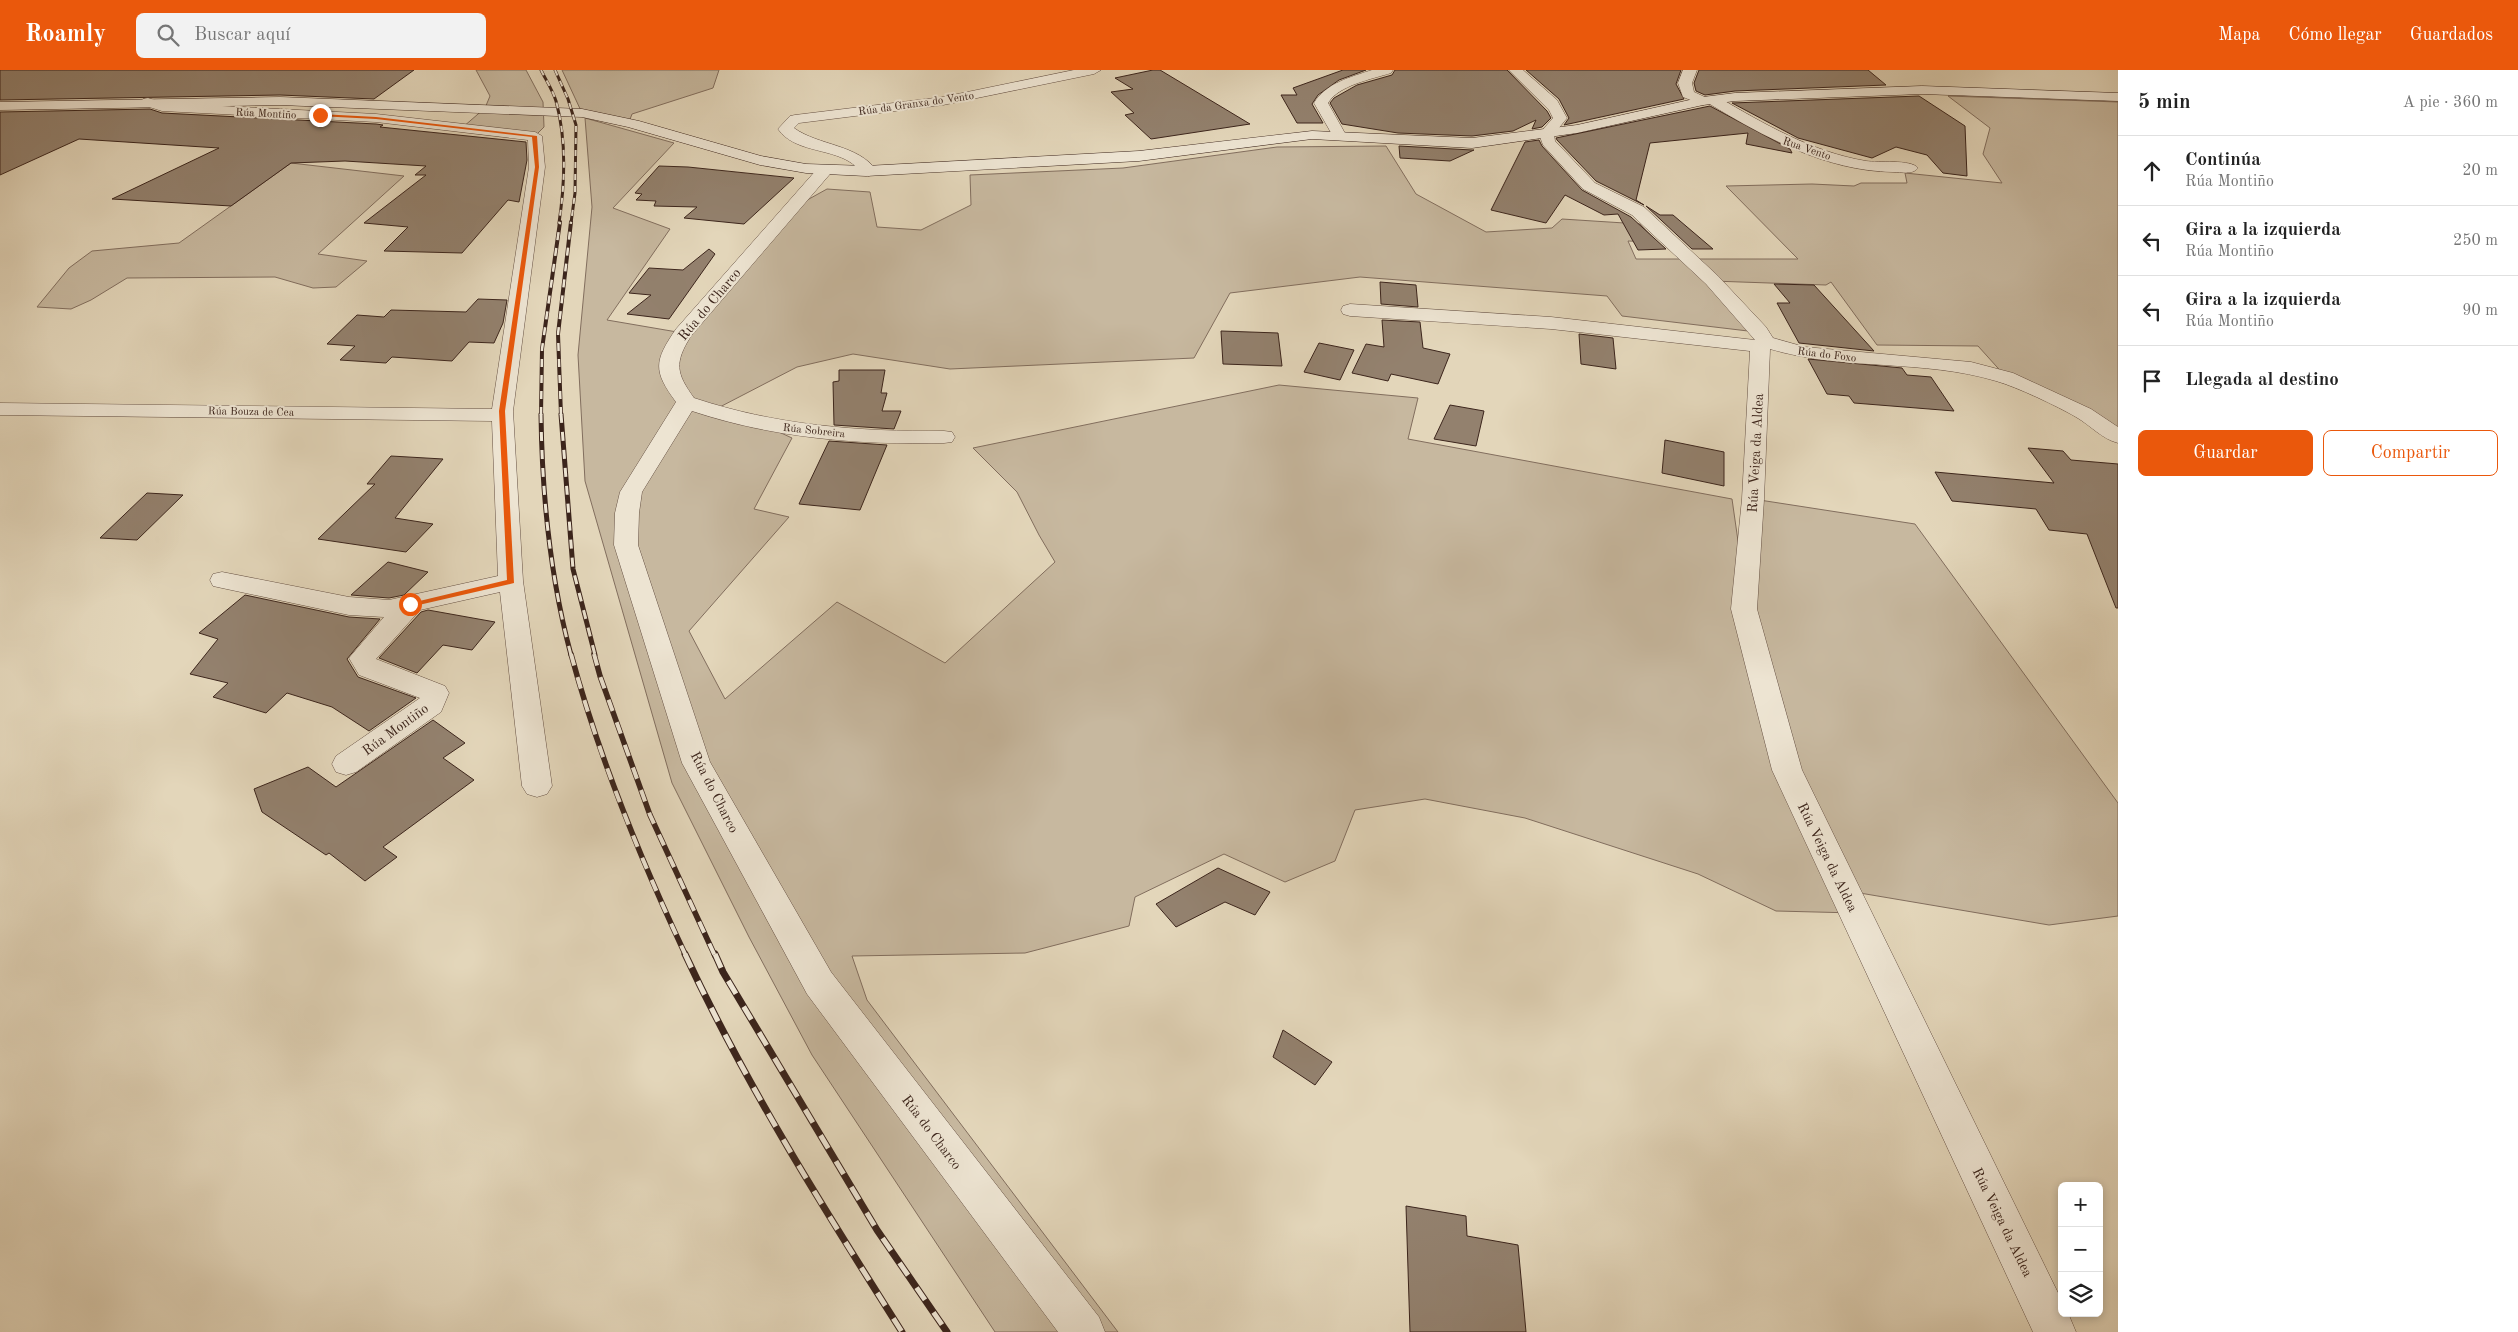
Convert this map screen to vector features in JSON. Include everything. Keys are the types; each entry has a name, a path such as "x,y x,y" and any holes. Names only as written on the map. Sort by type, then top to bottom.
{"street":[{"name":"Rúa da Granxa do Vento","path":"869,171 855,158 799,139 785,129 795,119 943,101 1094,70"},
{"path":"1339,135 1321,104 1323,97 1330,91 1386,70"},
{"path":"1516,70 1552,101 1557,109 1560,118 1546,134"},
{"name":"Rua Vento","path":"1690,70 1685,83 1688,94 1708,100 1771,135 1796,146 1854,164 1910,168"},
{"path":"0,106 280,101 582,113 615,118 784,166 824,171 869,171 1157,154 1281,137 1339,135 1472,143 1546,134 1708,100 1758,96 1922,90 2118,97"},
{"name":"Rúa Montiño","path":"148,102 162,107 376,118 534,136 537,167 503,416 511,582 537,786"},
{"path":"1350,310 1551,323 1763,344 1758,331 1712,280 1638,211 1589,186 1548,142 1546,134"},
{"name":"Rúa do Charco","path":"824,171 683,333 672,350 667,365 672,383 687,402 632,492 627,513 626,545 696,763 819,983 1084,1332"},
{"name":"Rúa do Foxo","path":"1763,344 1803,353 1964,366 2006,377 2084,413 2118,437"},
{"name":"Rúa Veiga da Aldea","path":"1763,344 1744,609 1787,770 2055,1332"},
{"name":"Rúa Sobreira","path":"687,402 774,425 898,439 944,437"},
{"name":"Rúa Bouza de Cea","path":"0,408 503,416"},
{"path":"222,580 349,606 389,609 511,582"},
{"name":"Rúa Montiño","path":"346,764 431,705 436,693 368,668 362,658 410,604"}],"shaded area":[{"path":"476,70 526,70 543,102 544,127 535,136 463,127 485,108 490,96"},
{"path":"562,70 719,70 713,88 632,114 629,122 582,113"},
{"path":"1948,96 2118,102 2118,438 2006,377 1978,346 1877,345 1831,282 1826,285 1712,281 1748,331 1622,316 1607,296 1360,277 1230,293 1194,358 950,369 853,354 797,367 714,410 755,421 792,438 754,509 789,517 689,631 725,699 837,602 945,663 1055,562 1017,492 973,448 1279,385 1418,398 1408,439 1732,499 1745,590 1753,499 1915,524 2118,803 2118,916 2049,925 1848,891 1855,913 1776,911 1698,874 1525,818 1425,799 1355,810 1335,861 1285,882 1224,854 1135,897 1129,926 1025,953 852,956 867,1000 1118,1332 995,1332 812,1055 749,937 672,783 585,481 578,355 592,207 585,118 674,143 613,208 670,229 607,320 683,333 791,209 827,189 870,192 877,227 921,230 971,205 970,175 1123,168 1277,147 1386,146 1416,194 1486,232 1552,228 1562,219 1640,224 1657,242 1628,241 1636,259 1798,259 1726,186 1812,184 1854,186 1861,183 1907,183 1905,173 2002,183 1983,154 1990,128"},
{"path":"291,163 404,176 318,254 367,261 336,287 313,288 275,277 127,278 91,300 71,309 37,307 69,268 92,251 179,243"}],"building":[{"path":"0,70 414,70 374,99 280,95 0,100"},
{"path":"1160,70 1250,124 1151,139 1125,115 1134,113 1111,92 1133,89 1115,78"},
{"path":"1343,70 1366,70 1339,80 1318,95 1312,104 1323,123 1297,123 1281,95 1297,95 1293,88"},
{"path":"1395,70 1507,70 1547,111 1551,118 1542,127 1532,129 1536,120 1513,131 1472,136 1398,133 1342,124 1330,103 1334,98 1357,85 1392,75"},
{"path":"1526,70 1681,70 1676,84 1684,99 1564,125 1569,118 1559,99"},
{"path":"1699,70 1868,70 1886,85 1735,91 1705,95 1696,91 1694,83"},
{"path":"1919,96 1965,126 1967,176 1943,173 1927,155 1896,147 1872,158 1798,138 1732,103"},
{"path":"1710,106 1790,149 1792,153 1746,144 1748,133 1650,143 1636,200 1644,205 1596,181 1556,138"},
{"path":"150,109 162,113 376,124 383,125 380,127 526,142 527,160 519,202 508,200 462,253 384,251 408,227 364,223 426,175 415,175 426,166 345,161 291,163 231,206 112,199 219,148 79,139 0,175 0,112"},
{"path":"1539,140 1542,146 1582,190 1631,217 1666,249 1638,250 1618,214 1604,215 1565,195 1546,223 1491,210 1525,142"},
{"path":"1399,146 1474,150 1450,161 1400,158"},
{"path":"659,166 688,167 794,178 744,224 684,218 697,207 654,206 656,201 636,200 642,194 635,193"},
{"path":"1646,206 1660,215 1673,215 1713,249 1692,249"},
{"path":"709,249 715,254 669,319 627,314 651,295 629,293 649,268 683,270"},
{"path":"1380,282 1416,285 1418,307 1381,304"},
{"path":"1774,284 1814,285 1874,351 1799,343 1777,303 1790,303"},
{"path":"478,299 507,300 503,323 494,343 469,342 452,361 392,357 386,363 340,360 355,346 327,344 357,315 384,317 391,310 466,312"},
{"path":"1382,320 1420,322 1423,348 1450,354 1438,384 1391,374 1388,381 1352,373 1366,344 1384,347"},
{"path":"1221,331 1278,333 1282,366 1223,364"},
{"path":"1579,334 1613,338 1616,369 1581,364"},
{"path":"1319,343 1354,350 1340,380 1304,372"},
{"path":"1808,359 1902,368 1907,375 1931,377 1954,411 1854,403 1849,396 1827,394"},
{"path":"839,370 885,370 881,393 887,393 882,411 901,411 894,429 834,425 833,382 839,381"},
{"path":"1450,405 1484,411 1476,446 1434,439"},
{"path":"1665,440 1724,452 1724,486 1662,473"},
{"path":"829,441 887,445 860,510 799,504"},
{"path":"2028,448 2063,451 2071,460 2118,464 2118,608 2116,608 2087,534 2049,530 2036,509 1952,501 1935,472 2054,483"},
{"path":"391,456 443,459 395,518 433,524 406,552 318,539 375,484 367,484"},
{"path":"147,493 183,495 137,540 100,538"},
{"path":"388,562 428,572 404,595 389,598 351,595"},
{"path":"245,595 349,617 380,619 347,659 358,677 416,698 369,731 332,707 287,693 266,713 213,697 228,683 190,674 218,639 199,633"},
{"path":"428,610 495,622 472,650 443,645 417,673 379,658 421,612"},
{"path":"433,720 465,743 443,758 474,780 383,847 397,857 365,881 329,853 326,855 262,812 254,789 308,767 336,787"},
{"path":"1218,868 1270,892 1255,915 1225,902 1176,927 1156,904"},
{"path":"1283,1030 1332,1062 1315,1085 1273,1057"},
{"path":"1406,1206 1466,1216 1467,1236 1518,1245 1526,1332 1410,1332"}],"railway":[{"path":"541,70 556,101 562,131 564,177 559,223"},
{"path":"555,70 568,99 576,125 575,193 571,223"},
{"path":"541,414 542,349 560,222"},
{"path":"561,415 558,334 571,222"},
{"path":"541,414 545,505 558,596 571,655"},
{"path":"561,414 573,569 595,655"},
{"path":"571,654 594,731 622,807 686,956"},
{"path":"594,654 600,676 650,815 715,956"},
{"path":"685,954 760,1100 815,1193 902,1332"},
{"path":"715,954 723,972 877,1230 947,1332"}],"route":[{"path":"320,115 376,118 478,128 534,136 537,167 502,411 511,582 410,604"}]}
